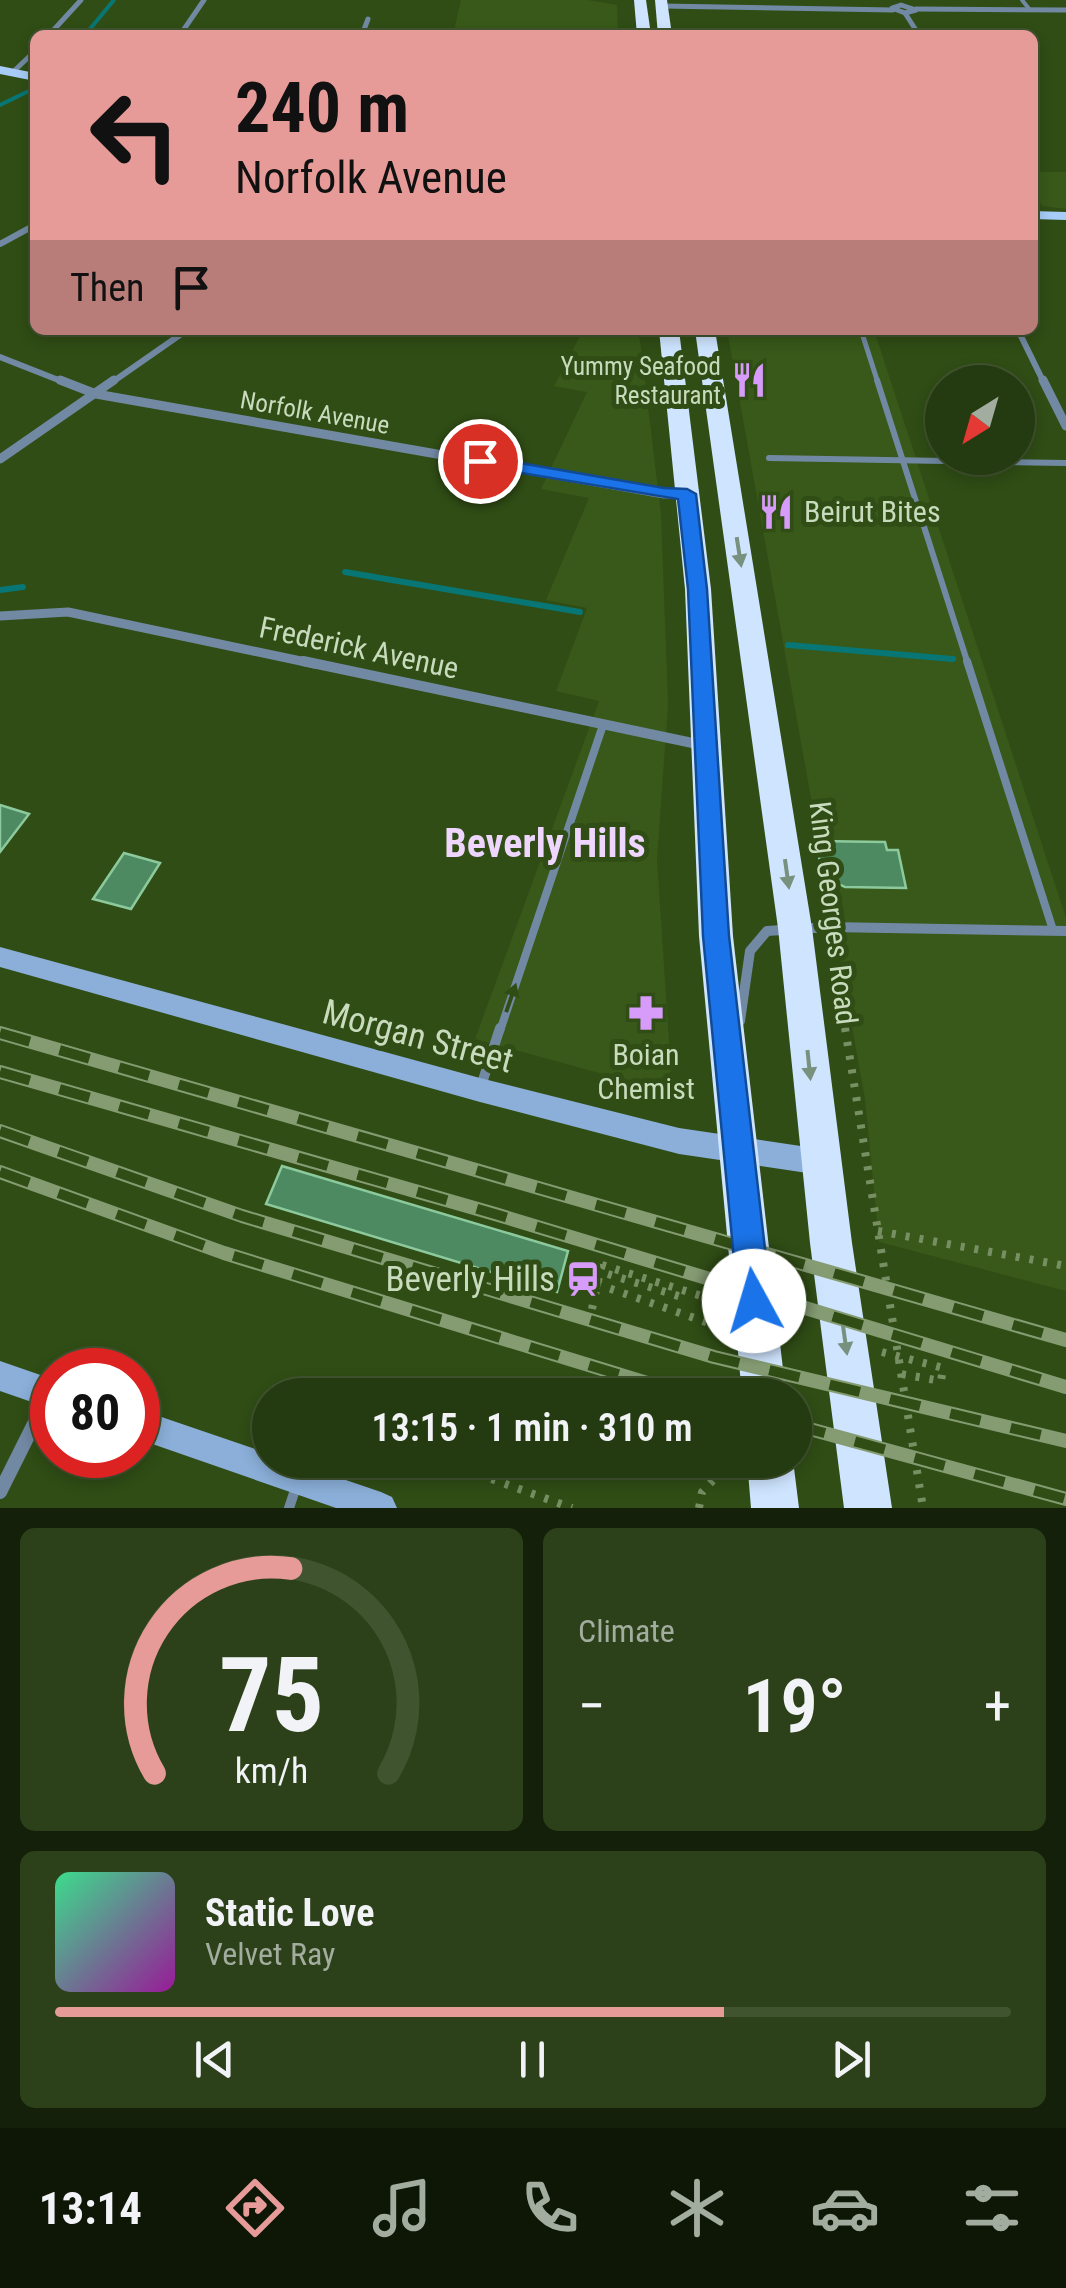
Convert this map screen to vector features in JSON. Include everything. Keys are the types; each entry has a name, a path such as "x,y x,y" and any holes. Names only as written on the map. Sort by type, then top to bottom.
{"highway":[{"path":"640,0 643,30"},
{"path":"662,3 665,30"},
{"path":"669,335 687,494 708,746 716,936 762,1378"},
{"name":"King Georges Road","path":"706,335 795,928 831,1243 868,1508"},
{"path":"759,1478 775,1508"}],"main road":[{"path":"3,75 30,76"},
{"path":"1038,218 1066,219"}],"street":[{"path":"54,30 81,0"},
{"path":"183,30 204,0"},
{"path":"893,10 899,2 916,8 1066,10"},
{"path":"662,3 905,12 916,8"},
{"path":"905,12 916,30"},
{"path":"364,30 368,19"},
{"path":"3,75 30,55"},
{"path":"0,244 30,228"},
{"path":"0,459 181,335"},
{"path":"1020,335 1066,426"},
{"name":"Norfolk Avenue","path":"0,357 96,394 664,494 687,494"},
{"name":"Frederick Avenue","path":"0,616 68,612 708,746"},
{"path":"734,1087 750,950 767,931 1060,931"},
{"name":"Morgan Street","path":"0,957 679,1141 822,1162"},
{"path":"0,1376 30,1387"},
{"path":"0,1492 30,1434"},
{"path":"160,1434 294,1494 380,1508"}],"lane":[{"path":"1022,0 1030,10"},
{"path":"863,335 1060,931"},
{"path":"769,458 1066,463"},
{"path":"480,1090 603,725"}],"path":[{"path":"833,954 923,1508"},
{"path":"878,1231 1066,1266"},
{"path":"592,1309 597,1284 606,1273 604,1258"},
{"path":"606,1273 688,1299"},
{"path":"597,1284 723,1328"},
{"path":"901,1375 941,1381 942,1368 908,1360"},
{"path":"489,1478 572,1508"},
{"path":"700,1508 702,1492 724,1478"}],"shaded area":[{"path":"461,0 588,0 617,5 618,30 454,30"},
{"path":"1038,172 1066,172 1066,209 1042,206 1038,198"},
{"path":"580,335 638,335 661,514 668,704 657,860 671,1071 657,1089 475,1039 599,701 556,691 587,608 546,600 589,498 541,489 587,392 554,386"},
{"path":"728,335 876,335 1066,918 1066,1291 879,1242 865,1099"}],"building":[{"path":"0,805 29,814 0,852"},
{"path":"816,841 885,842 887,850 898,850 906,888 845,887 831,880 821,868"},
{"path":"124,853 160,863 131,909 93,899"},
{"path":"282,1166 568,1251 557,1292 266,1204"}],"waterway":[{"path":"89,30 114,0"},
{"path":"0,105 30,90"},
{"path":"345,572 580,612"},
{"path":"0,590 23,587"},
{"path":"788,645 953,659"}],"railway":[{"path":"0,1033 1066,1340"},
{"path":"0,1072 495,1214 1066,1387"},
{"path":"0,1131 242,1216 714,1357 1066,1441"},
{"path":"0,1172 224,1253 631,1378"},
{"path":"812,1430 1066,1499"}],"place":[{"name":"Yummy Seafood Restaurant","path":"749,380"},
{"name":"Beirut Bites","path":"776,512"},
{"name":"Boian Chemist","path":"646,1013"},
{"name":"Beverly Hills","path":"583,1279"}],"district":[{"name":"Beverly Hills","path":"545,843"}],"route":[{"path":"480,461 664,494 687,494 698,589 716,936 754,1301"}]}
